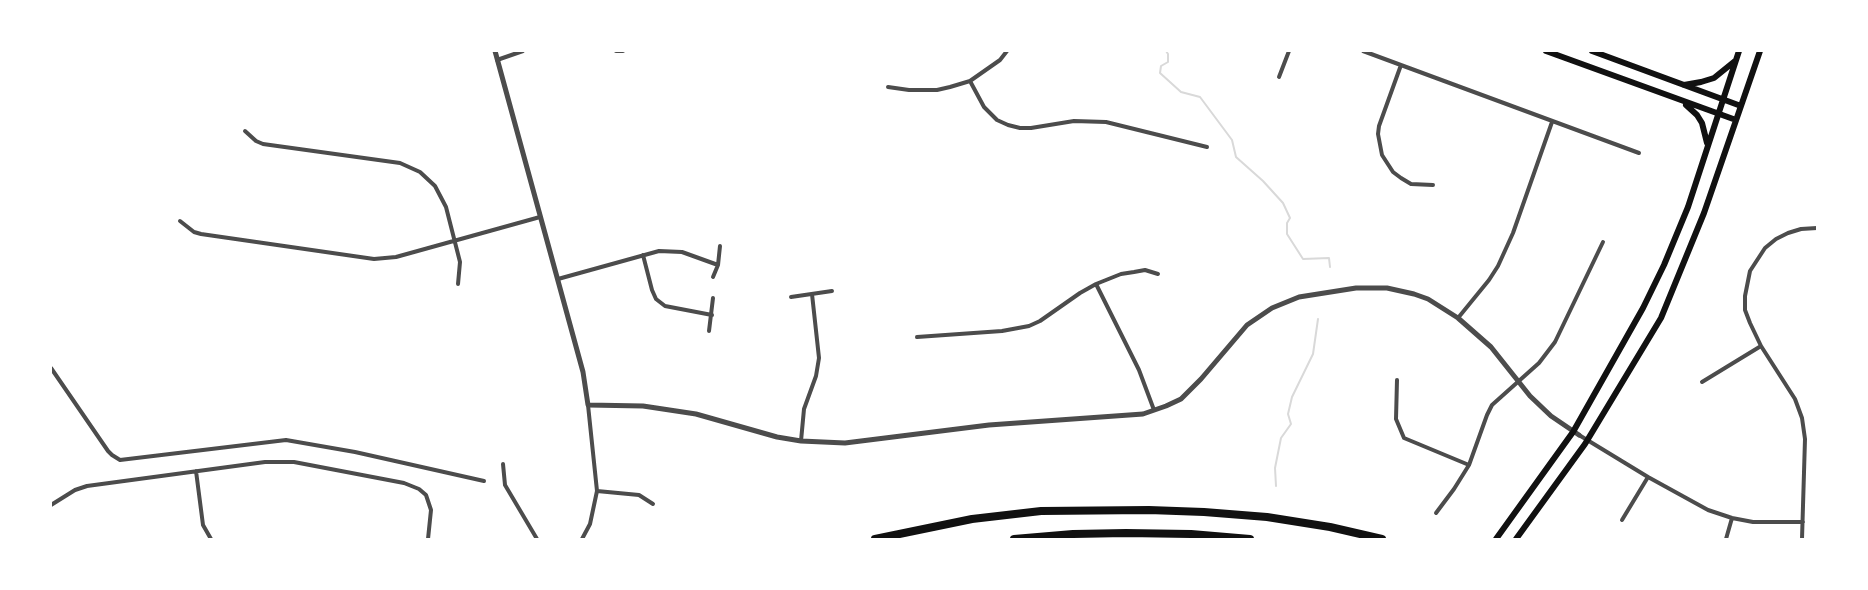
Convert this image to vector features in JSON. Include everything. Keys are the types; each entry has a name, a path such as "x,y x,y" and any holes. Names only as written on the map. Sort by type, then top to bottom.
{"highway":[{"path":"874,539 972,519 1041,511 1149,510 1204,512 1267,518 1330,527 1382,539"},
{"path":"1014,539 1073,534 1126,533 1191,534 1250,539"}],"main road":[{"path":"1546,51 1736,120"},
{"path":"1592,51 1741,106"},
{"path":"1496,539 1576,434 1664,264 1688,206 1739,51"},
{"path":"1516,539 1587,440 1661,318 1704,213 1760,51"},
{"path":"1684,85 1714,78 1736,60"},
{"path":"1680,100 1697,115 1705,133 1707,147"}],"street":[{"path":"495,51 584,372 597,492 590,524 582,539"},
{"path":"497,60 523,51"},
{"path":"616,51 623,51"},
{"path":"888,87 909,90 937,90 970,81 1000,60 1006,51"},
{"path":"1279,77 1289,51"},
{"path":"1363,51 1639,153"},
{"path":"1401,65 1378,134 1382,155 1392,172 1411,184 1433,185"},
{"path":"970,81 984,107 997,120 1008,125 1031,128 1074,121 1106,122 1207,146"},
{"path":"1458,318 1498,266 1513,233 1552,122"},
{"path":"245,131 256,141 263,144 393,162 411,166 420,172 435,186 446,207 460,262 458,284"},
{"path":"180,221 194,232 201,234 374,259 396,257 540,217"},
{"path":"1802,539 1805,439 1802,418 1795,399 1761,346 1750,323 1745,310 1745,296 1750,271 1765,248 1788,233 1801,229 1817,228"},
{"path":"1436,513 1469,466 1492,405 1539,363 1554,342 1603,242"},
{"path":"713,276 718,265 720,246"},
{"path":"558,279 659,250 671,250 718,265"},
{"path":"643,255 656,299 665,306 712,315"},
{"path":"917,337 1002,331 1029,326 1040,321 1080,293 1120,274 1145,270 1158,274"},
{"path":"1096,284 1139,370 1154,410"},
{"path":"588,405 643,406 696,414 777,437 801,441 844,443 990,425 1130,415 1154,410 1181,399 1201,379 1247,325 1272,308 1299,297 1356,288 1387,288 1428,299 1458,318 1491,347 1530,396 1551,416 1576,434 1648,477 1708,510 1732,518 1753,522 1803,522"},
{"path":"790,297 832,291"},
{"path":"801,441 804,409 816,376 820,358 812,294"},
{"path":"709,331 713,298"},
{"path":"1702,382 1761,346"},
{"path":"51,368 108,451 120,460 286,440 389,459 484,480"},
{"path":"1397,380 1396,419 1404,438 1469,466"},
{"path":"51,505 75,490 87,486 264,462 294,462 404,483 419,489 430,502 431,519 428,539"},
{"path":"503,464 506,485 537,539"},
{"path":"196,471 203,525 211,539"},
{"path":"1622,520 1648,477"},
{"path":"597,492 638,495 653,504"},
{"path":"1726,539 1732,518"}],"waterway":[{"path":"1166,51 1168,62 1161,66 1160,73 1181,92 1200,97 1232,140 1236,157 1263,181 1283,203 1290,218 1287,223 1287,234 1303,259 1329,258 1330,267"},
{"path":"1276,486 1275,468 1281,438 1291,424 1288,414 1292,397 1313,354 1318,319"}]}
